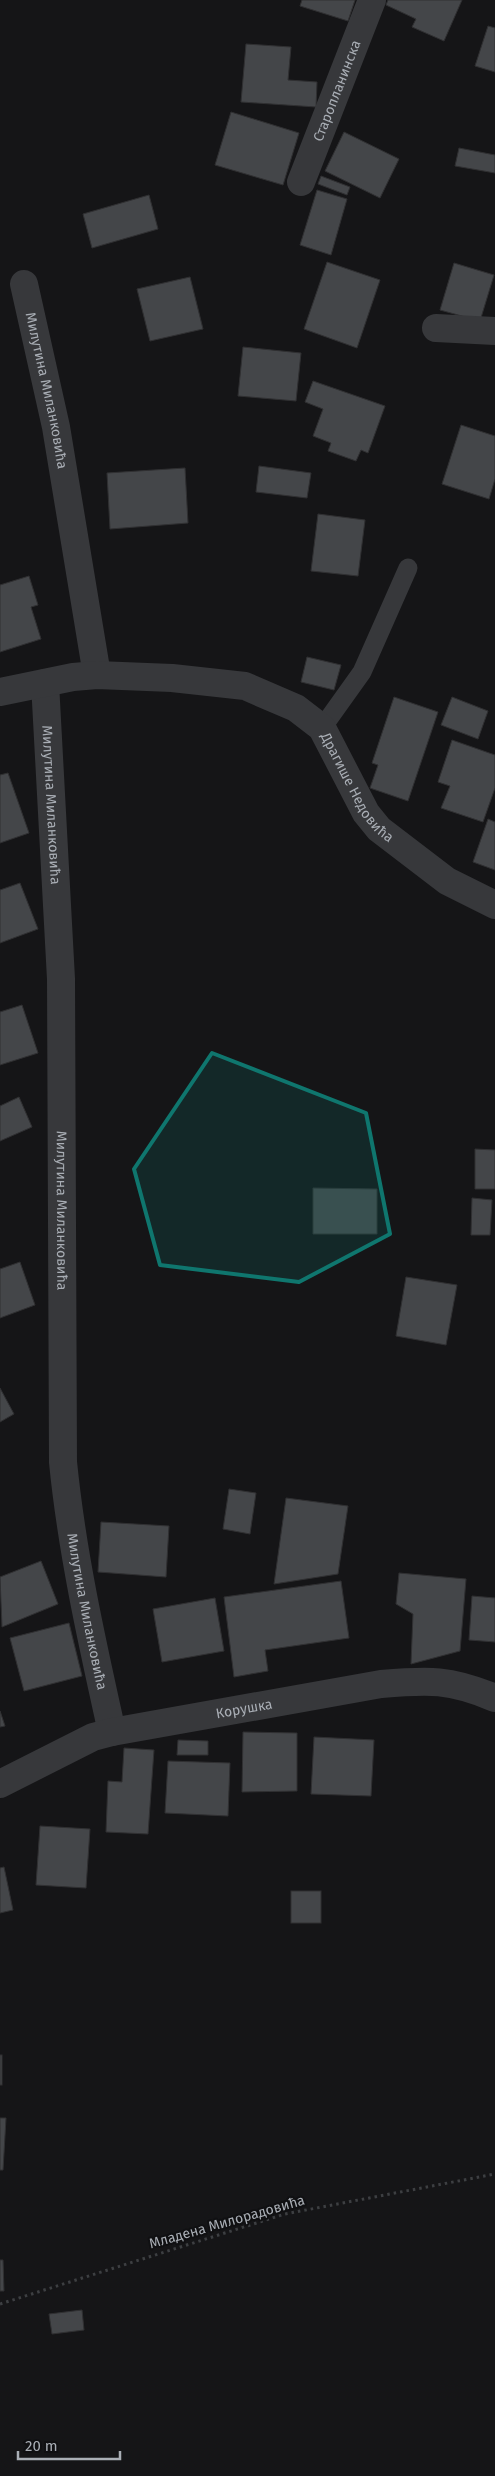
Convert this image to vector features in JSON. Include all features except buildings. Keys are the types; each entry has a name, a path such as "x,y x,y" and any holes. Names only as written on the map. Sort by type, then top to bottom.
{"street":[{"name":"Старопланинска","path":"301,182 372,0"},
{"name":"Милутина Миланковића","path":"24,284 56,427 97,675"},
{"path":"436,328 495,331"},
{"name":"Драгише Недовића","path":"0,692 97,675 172,678 244,686 296,708 322,728 366,813 379,829 447,881 495,905"},
{"name":"Милутина Миланковића","path":"44,683 61,979 63,1462 68,1509 89,1631 112,1732"},
{"name":"Корушка","path":"0,1784 93,1737 112,1732 381,1684 426,1680 465,1686 495,1698"}],"lane":[{"path":"322,728 362,672 408,568"}],"path":[{"name":"Младена Милорадовића","path":"0,2304 285,2214 495,2174"}],"highlighted area":[{"path":"212,1053 366,1113 390,1234 299,1282 160,1265 134,1169"}]}
